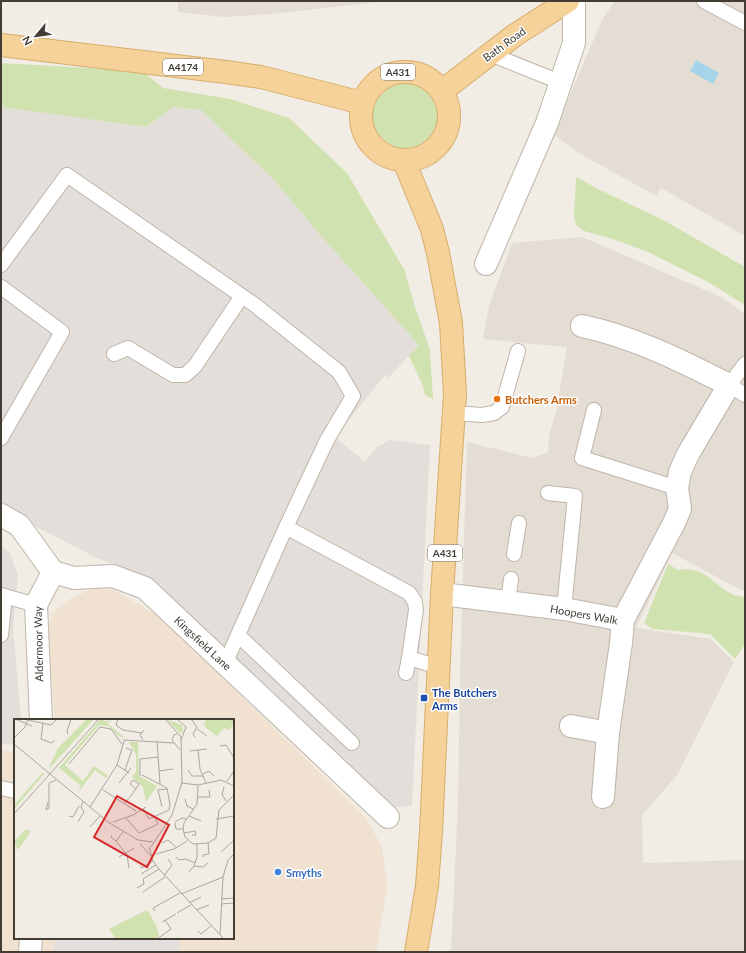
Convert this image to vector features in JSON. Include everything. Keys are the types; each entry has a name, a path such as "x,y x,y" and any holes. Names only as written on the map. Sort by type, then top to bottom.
{"main road":[{"name":"Bath Road","path":"442,91 515,35 568,1"},
{"name":"A4174","path":"1,45 261,77 362,103"},
{"name":"A431","path":"396,72 413,72 428,78 442,91 448,104 450,117 446,134 434,149 421,158 404,161 392,159 376,150 365,137 360,119 362,103 369,89 379,79 396,72"},
{"name":"A431","path":"404,161 432,229 438,253 451,323 454,394 427,886 416,952"}],"street":[{"path":"486,264 547,123 574,43 574,1"},
{"path":"582,326 634,341 680,360 737,390 688,454 680,472 677,488 680,509 623,620"},
{"path":"1,516 19,525 53,572"},
{"name":"Aldermoor Way","path":"41,719 36,605 53,572"},
{"name":"Kingsfield Lane","path":"53,572 74,578 113,576 145,588 388,817"},
{"name":"Hoopers Walk","path":"442,594 564,609 623,620 622,643 608,733 603,797"},
{"path":"571,726 608,733"},
{"path":"30,952 31,939"}],"lane":[{"path":"704,1 745,23"},
{"path":"490,54 560,82"},
{"path":"1,265 67,175 255,305 339,372 353,396 327,440 286,527 225,664"},
{"path":"1,287 62,332 1,438"},
{"path":"114,354 128,348 173,375 185,375 195,366 242,296"},
{"path":"453,413 482,415 494,413 502,406 518,351"},
{"path":"737,390 745,364"},
{"path":"594,410 582,458 677,488"},
{"path":"548,493 575,496 564,609"},
{"path":"514,554 519,523"},
{"path":"286,527 409,593 415,602 416,610 406,673"},
{"path":"508,602 511,579"},
{"path":"1,635 3,595 36,605"},
{"path":"238,635 352,743"},
{"path":"408,658 439,667"},
{"path":"1,788 14,791"}],"shaded area":[{"path":"178,1 387,1 271,14 225,17 178,12"},
{"path":"615,1 745,1 745,236 661,188 656,196 579,153 553,134 603,18"},
{"path":"1,107 146,127 173,107 201,110 274,180 321,236 419,345 388,378 385,375 335,437 365,462 376,448 389,440 430,445 412,805 392,808 145,575 97,558 33,525 1,501"},
{"path":"582,237 721,297 745,314 745,590 741,590 672,553 636,628 711,639 734,662 678,774 642,815 643,863 745,860 745,952 451,952 458,805 460,675 467,442 532,458 548,452 549,435 556,412 567,347 483,339 489,306 512,243"},
{"path":"1,546 10,553 18,575 13,629 21,719 14,719 14,745 1,743"},
{"path":"95,587 112,589 162,618 366,818 382,847 387,887 376,952 1,952 1,750 14,752 14,939 234,939 234,719 55,719 48,634 52,614 68,600"},
{"path":"159,718 160,719 90,719"},
{"path":"55,939 179,939 179,952 54,952"}],"green space":[{"path":"1,63 142,71 163,88 230,99 289,118 347,173 405,271 414,304 430,350 433,399 425,395 423,386 409,356 419,345 321,236 274,180 201,110 173,107 146,127 1,107"},
{"path":"405,81 418,84 430,91 437,103 440,116 437,129 430,141 418,148 405,151 392,148 380,141 373,129 370,116 373,103 380,91 392,84"},
{"path":"576,177 665,221 745,267 745,305 710,283 648,252 613,239 584,231 578,227 574,216"},
{"path":"668,564 678,570 695,570 702,573 732,594 745,597 745,644 735,659 710,634 653,629 644,623"}],"water":[{"path":"696,60 719,73 713,84 690,71"}],"place":[{"name":"Butchers Arms","path":"497,399"},
{"name":"The Butchers Arms","path":"424,698"},
{"name":"Smyths","path":"278,872"}]}
